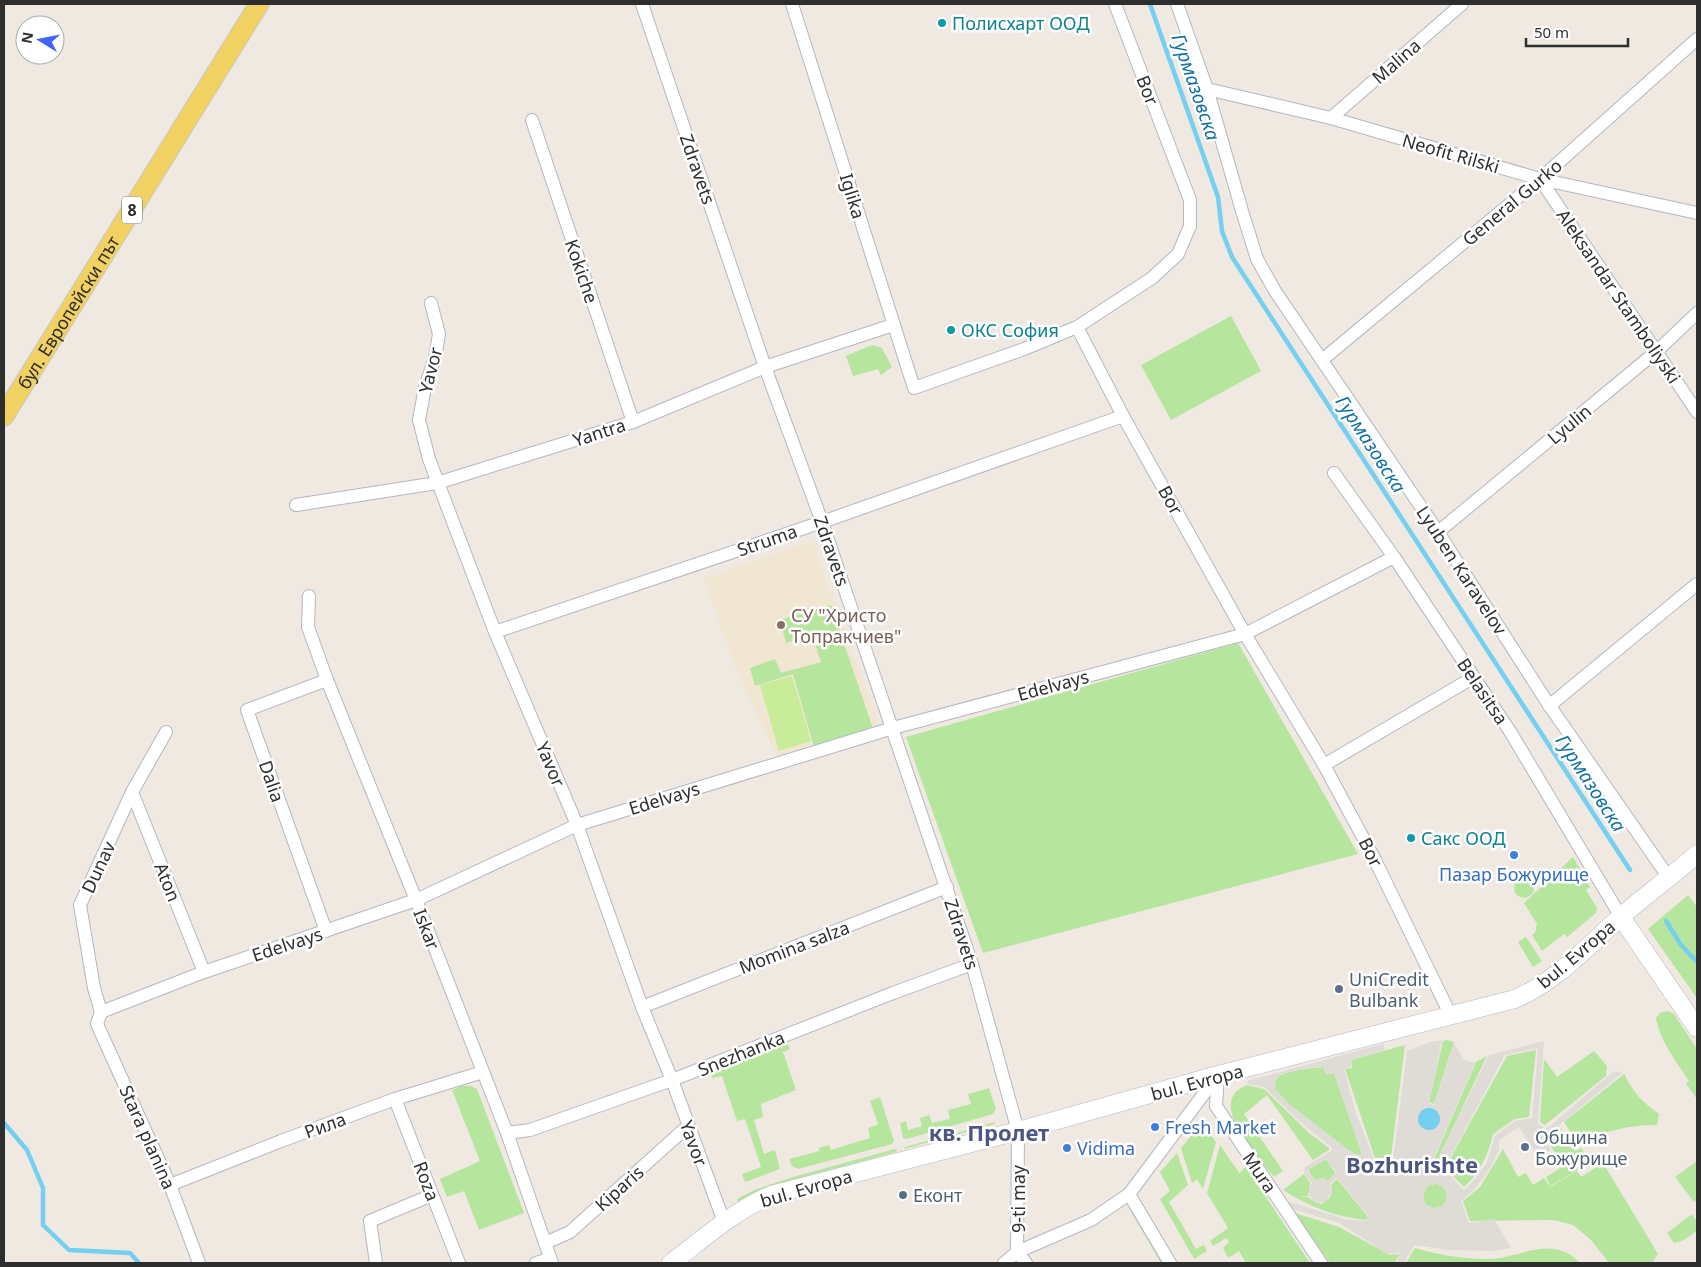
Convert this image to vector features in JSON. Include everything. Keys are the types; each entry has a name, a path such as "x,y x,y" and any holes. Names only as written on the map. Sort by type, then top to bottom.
{"main road":[{"name":"бул. Европейски път","path":"4,416 259,4"}],"street":[{"name":"Zdravets","path":"642,4 765,367 822,522 947,888 972,964 1018,1131"},
{"name":"Iglika","path":"792,4 914,388 1024,349 1077,327"},
{"name":"Bor","path":"1115,4 1190,200 1190,226 1178,254 1152,278 1077,327 1123,416 1245,634 1324,765 1374,858 1451,1016"},
{"name":"Lyuben Karavelov","path":"1177,4 1207,89 1257,259 1276,291 1438,532 1549,706 1669,878"},
{"name":"Malina","path":"1331,118 1462,4"},
{"name":"General Gurko","path":"1322,360 1540,179 1697,39"},
{"name":"Neofit Rilski","path":"1207,89 1331,118 1540,179 1697,213"},
{"name":"Kokiche","path":"532,120 633,422"},
{"name":"Aleksandar Stamboliyski","path":"1540,179 1697,412"},
{"name":"Yavor","path":"432,303 439,334 435,358 425,387 419,420 429,459 495,632 577,825 642,1007 672,1080 724,1222"},
{"name":"Lyulin","path":"1438,532 1657,351 1697,313"},
{"name":"Yantra","path":"296,505 437,483 633,422 765,367 893,325"},
{"name":"Struma","path":"495,632 822,522 1123,416"},
{"name":"Belasitsa","path":"1334,473 1394,557 1511,733 1620,917"},
{"name":"Edelvays","path":"101,1012 204,972 416,900 577,825 893,728 1245,634 1394,557"},
{"path":"1549,706 1697,584"},
{"name":"Iskar","path":"309,596 308,627 327,680 507,1133 550,1261"},
{"path":"1324,765 1474,677"},
{"name":"Dalia","path":"326,931 247,710 327,680"},
{"name":"Dunav","path":"101,1012 94,988 80,904 132,792 166,732"},
{"name":"Aton","path":"132,792 204,972"},
{"name":"bul. Evropa","path":"671,1263 724,1222 771,1195 1018,1131 1218,1075 1515,999 1541,986 1556,975 1620,917 1697,854"},
{"name":"Momina salza","path":"642,1007 947,888"},
{"path":"1620,917 1697,1028"},
{"name":"Snezhanka","path":"507,1133 530,1130 672,1080 972,964"},
{"name":"Stara planina","path":"101,1012 97,1024 170,1185 199,1263"},
{"name":"Рила","path":"170,1185 395,1099 483,1072"},
{"path":"1004,1263 1017,1252 1091,1220 1129,1194 1218,1075"},
{"name":"Mura","path":"1218,1075 1216,1106 1322,1263"},
{"name":"Roza","path":"395,1099 459,1263"},
{"name":"Kiparis","path":"545,1243 570,1232 688,1126"},
{"name":"9-ti may","path":"1018,1131 1017,1252 1026,1263"},
{"path":"1129,1194 1170,1263"},
{"path":"376,1263 370,1221 432,1195"},
{"path":"536,1263 550,1261"}],"shaded area":[{"name":"СУ \"Христо Топракчиев\"","path":"812,541 880,728 778,757 737,672 704,579"},
{"path":"1442,1040 1429,1103 1434,1105 1454,1043 1464,1060 1475,1063 1430,1166 1433,1169 1489,1055 1544,1041 1538,1123 1546,1129 1614,1071 1622,1073 1544,1138 1551,1150 1538,1158 1519,1127 1499,1140 1499,1150 1491,1167 1475,1189 1461,1201 1469,1223 1494,1219 1511,1248 1494,1251 1448,1250 1414,1245 1404,1263 1396,1263 1401,1252 1386,1253 1339,1223 1293,1209 1287,1201 1348,1220 1366,1221 1369,1217 1337,1178 1330,1184 1331,1193 1325,1202 1316,1202 1309,1196 1309,1188 1312,1182 1304,1173 1305,1167 1331,1151 1332,1148 1298,1120 1264,1087 1248,1084 1247,1081 1383,1044 1385,1050 1350,1060 1351,1067 1344,1069 1355,1110 1374,1160 1393,1159 1407,1051 1430,1042","holes":["1538,1048 1532,1118 1515,1121 1495,1136 1486,1164 1464,1190 1444,1169 1505,1055","1323,1067 1326,1075 1334,1073 1362,1154 1357,1155 1347,1149 1289,1104 1275,1089 1276,1080 1281,1074","1326,1159 1336,1172 1328,1181 1324,1178 1315,1180 1308,1172 1309,1169","1436,1184 1444,1188 1447,1198 1444,1205 1433,1208 1429,1207 1424,1201 1424,1193 1428,1186"]}],"green space":[{"path":"1231,316 1261,371 1171,420 1141,365"},
{"path":"872,345 882,348 892,367 881,375 878,369 853,376 846,356"},
{"path":"831,605 873,729 814,747 793,674 755,686 750,668 775,659 781,673 821,662 812,635 786,643 780,620"},
{"path":"1238,643 1358,854 983,953 906,737"},
{"path":"792,676 811,741 779,751 760,685"},
{"path":"1573,857 1590,887 1586,890 1597,908 1596,913 1567,937 1564,934 1542,951 1532,935 1535,933 1537,924 1524,903"},
{"path":"1520,878 1528,878 1534,884 1534,892 1528,898 1520,898 1514,892 1514,884"},
{"path":"1688,895 1697,907 1697,998 1648,929"},
{"path":"1526,937 1542,961 1533,967 1518,942"},
{"path":"1668,1011 1674,1014 1697,1049 1697,1099 1686,1084 1689,1081 1669,1051 1658,1026 1656,1018 1660,1013"},
{"path":"1443,1041 1454,1042 1434,1104 1429,1102"},
{"path":"784,1044 788,1045 790,1049 783,1052 796,1090 761,1104 763,1117 754,1120 764,1154 775,1150 780,1169 745,1182 742,1174 761,1167 745,1119 737,1121 722,1076 712,1078 711,1072"},
{"path":"1405,1045 1391,1157 1375,1158 1345,1069 1352,1068 1351,1060"},
{"path":"1536,1050 1529,1117 1515,1119 1493,1134 1483,1163 1475,1176 1464,1187 1445,1168 1507,1056"},
{"path":"1594,1051 1607,1066 1606,1076 1545,1125 1540,1122 1544,1059 1557,1077"},
{"path":"1487,1056 1434,1167 1431,1166 1476,1062"},
{"path":"1324,1067 1334,1073 1362,1154 1357,1155 1347,1149 1289,1104 1275,1089 1275,1081 1283,1074 1297,1070"},
{"path":"1624,1074 1631,1087 1647,1105 1659,1114 1657,1125 1636,1126 1616,1130 1578,1144 1564,1122"},
{"path":"1247,1085 1264,1089 1329,1150 1313,1160 1267,1095 1244,1114 1283,1171 1274,1177 1242,1136 1231,1111 1231,1100 1239,1089"},
{"path":"462,1086 471,1086 477,1089 524,1213 479,1230 464,1191 447,1197 440,1179 480,1161 452,1090"},
{"path":"989,1088 996,1109 993,1114 907,1139 903,1138 900,1123 906,1121 908,1130 922,1126 920,1118 929,1115 932,1123 950,1119 948,1110 971,1104 968,1094"},
{"path":"880,1097 894,1141 892,1144 798,1169 792,1166 789,1159 819,1151 819,1148 829,1145 831,1150 870,1138 868,1128 878,1124 870,1101"},
{"path":"995,1122 995,1124 904,1149 905,1147"},
{"path":"1202,1123 1216,1142 1203,1189 1197,1179 1192,1183 1181,1148"},
{"path":"1559,1126 1575,1151 1581,1148 1586,1156 1575,1164 1578,1170 1550,1186 1546,1177 1564,1166 1546,1139"},
{"path":"1220,1145 1239,1173 1246,1167 1310,1263 1246,1263 1239,1251 1228,1258 1223,1248 1229,1242 1226,1238 1213,1246 1210,1241 1228,1228 1207,1193"},
{"path":"1503,1149 1518,1177 1526,1173 1533,1185 1544,1178 1550,1187 1577,1171 1581,1177 1603,1163 1658,1254 1652,1263 1609,1263 1591,1240 1573,1225 1554,1220 1470,1221 1463,1201 1480,1187"},
{"path":"897,1150 896,1152 770,1186 738,1202 737,1199 754,1190 793,1177"},
{"path":"1177,1153 1188,1185 1169,1202 1196,1249 1204,1245 1207,1251 1194,1259 1160,1199 1170,1191 1160,1172"},
{"path":"1326,1159 1335,1173 1328,1181 1324,1178 1315,1180 1309,1169"},
{"path":"1697,1161 1697,1200 1694,1202 1675,1177"},
{"path":"1304,1174 1310,1183 1308,1196 1297,1197 1308,1197 1322,1204 1331,1196 1331,1185 1337,1179 1368,1217 1366,1220 1322,1210 1283,1190"},
{"path":"1435,1184 1440,1185 1446,1191 1446,1201 1440,1207 1435,1208 1430,1207 1424,1201 1423,1196 1424,1191 1430,1185"},
{"path":"1130,1210 1134,1210 1165,1263 1161,1263"},
{"path":"1295,1213 1339,1227 1390,1255 1400,1254 1394,1263 1330,1263"},
{"path":"1692,1214 1697,1222 1697,1231 1682,1241 1674,1243 1667,1233"},
{"path":"1415,1248 1452,1256 1488,1259 1535,1250 1558,1250 1569,1254 1580,1263 1406,1263"}],"water":[{"path":"1429,1108 1437,1111 1440,1119 1437,1127 1429,1130 1421,1127 1418,1119 1421,1111"}],"waterway":[{"name":"Гурмазовска","path":"1150,4 1218,197 1222,231 1232,257 1630,870"},
{"name":"Гурмазовска","path":"1666,921 1681,945 1697,962"},
{"path":"4,1123 27,1150 43,1188 43,1225 69,1250 130,1253 139,1263"}],"place":[{"name":"Полисхарт ООД","path":"942,23"},
{"name":"ОКС София","path":"951,330"},
{"name":"СУ \"Христо Топракчиев\"","path":"781,625"},
{"name":"Сакс ООД","path":"1411,838"},
{"name":"Пазар Божурище","path":"1514,855"},
{"name":"UniCredit Bulbank","path":"1339,989"},
{"name":"Fresh Market","path":"1155,1127"},
{"name":"Община Божурище","path":"1525,1147"},
{"name":"Vidima","path":"1067,1148"},
{"name":"Еконт","path":"903,1195"}],"district":[{"name":"кв. Пролет","path":"989,1132"},
{"name":"Bozhurishte","path":"1412,1164"}]}
